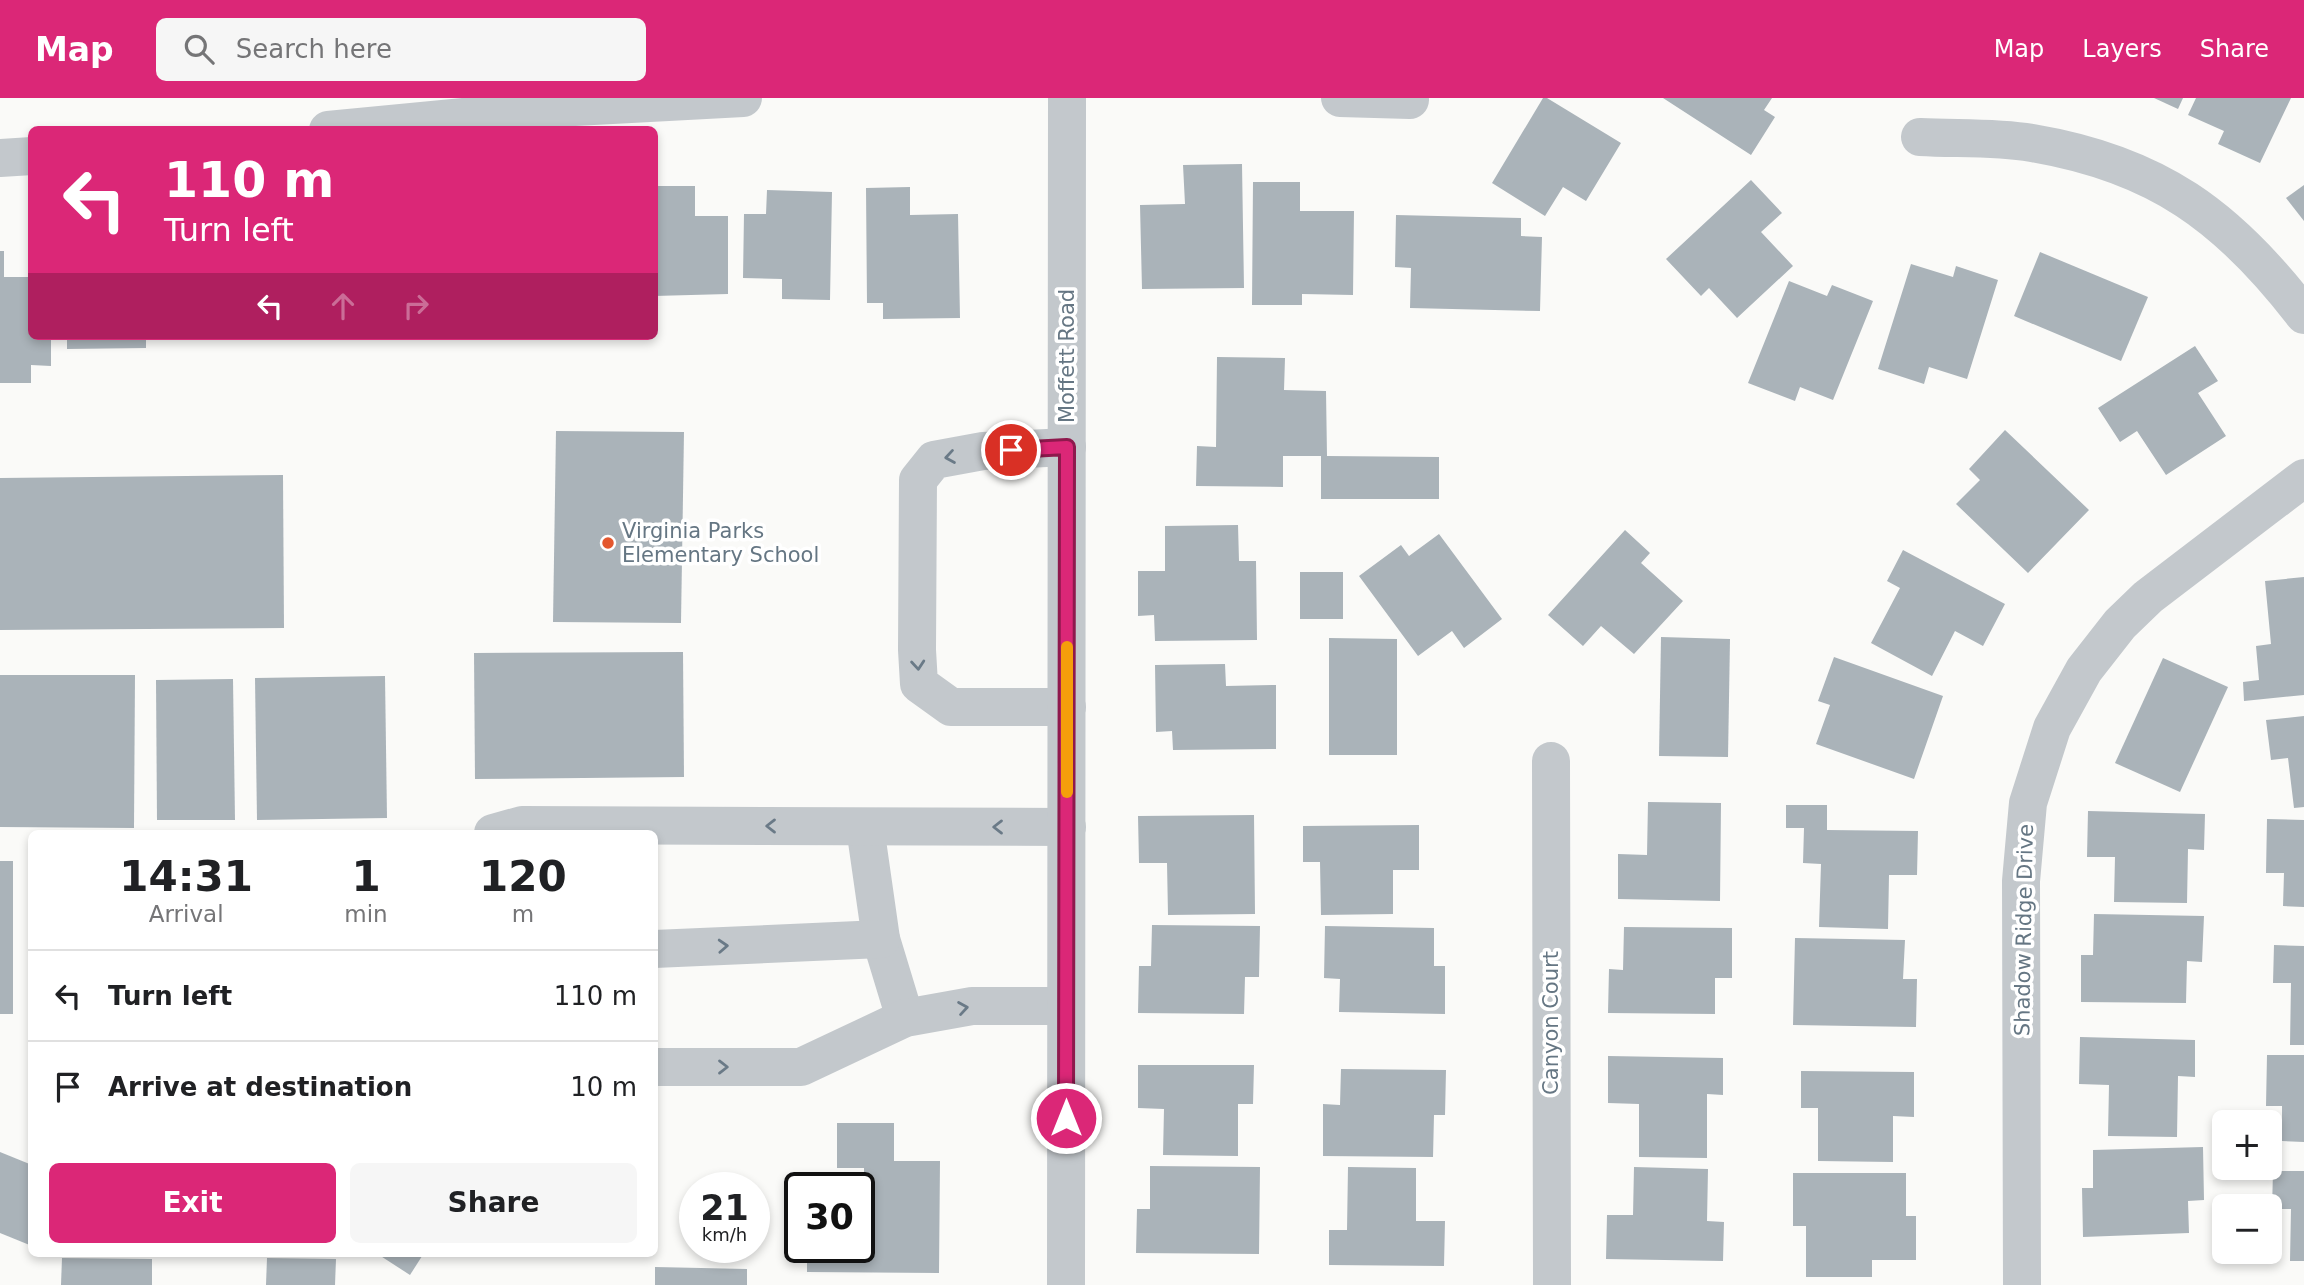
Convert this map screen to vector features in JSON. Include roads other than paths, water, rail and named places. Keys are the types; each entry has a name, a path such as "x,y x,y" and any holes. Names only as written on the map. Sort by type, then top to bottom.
{"street":[{"path":"369,126 556,108 743,98"},
{"name":"Moffett Road","path":"1066,1285 1067,98"},
{"path":"1340,98 1410,100"},
{"path":"1920,137 2029,142 2093,155 2147,176 2203,209 2248,248 2304,315"},
{"path":"0,158 28,156"},
{"path":"1067,447 983,452 934,460 918,480 917,650 919,684 951,707 1067,706"},
{"name":"Shadow Ridge Drive","path":"2022,1285 2021,881 2028,803 2052,728 2084,670 2120,624 2148,597 2304,478"},
{"name":"Canyon Court","path":"1550,761 1552,1285"},
{"path":"504,830 522,825 1067,827"},
{"path":"865,827 881,939 905,1018"},
{"path":"658,949 881,939"},
{"path":"658,1067 801,1067 905,1018 972,1006 1066,1006"}],"place":[{"name":"Virginia Parks Elementary School","path":"608,543"}]}
